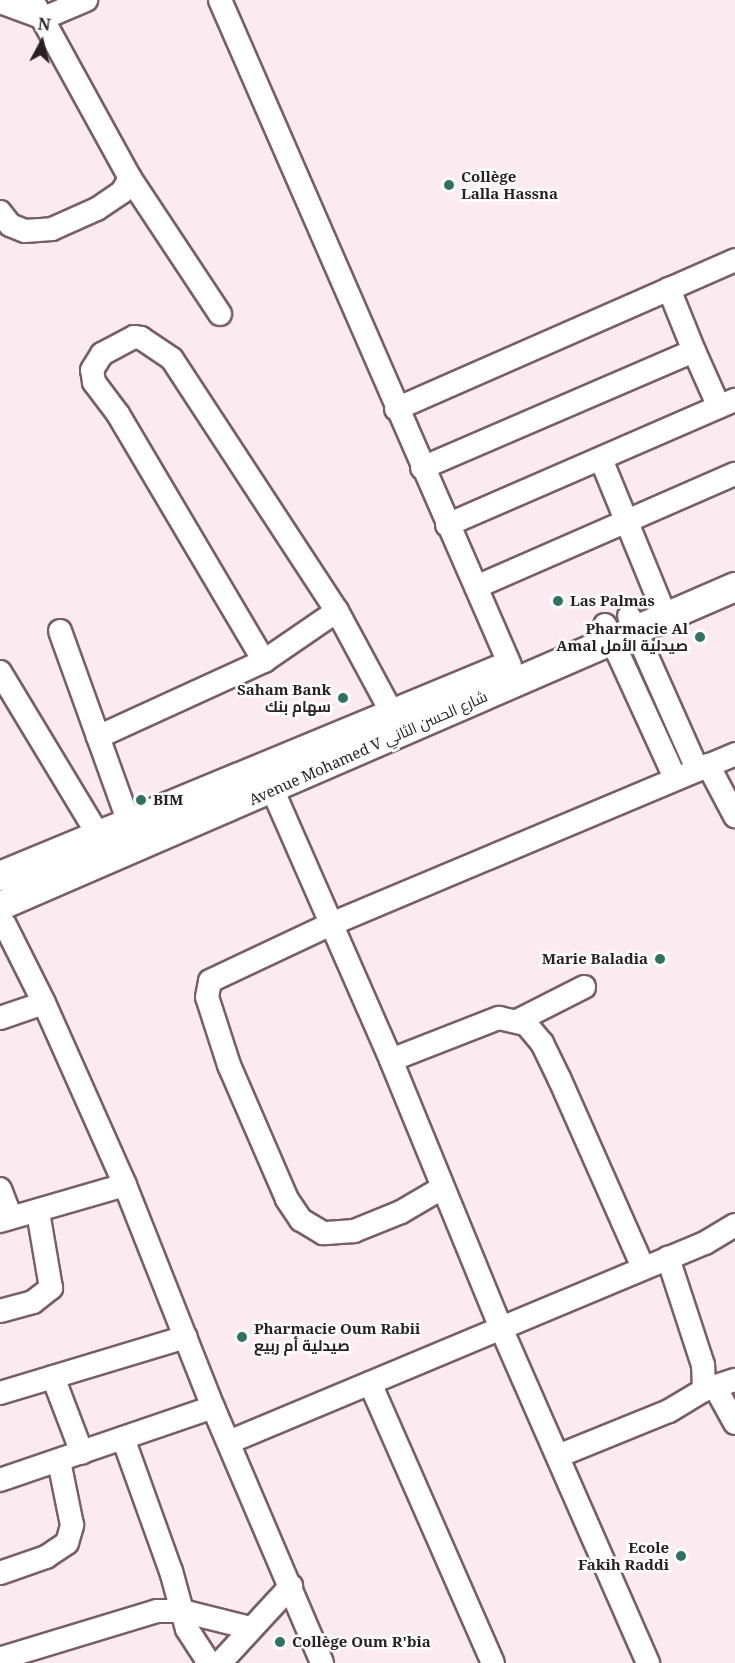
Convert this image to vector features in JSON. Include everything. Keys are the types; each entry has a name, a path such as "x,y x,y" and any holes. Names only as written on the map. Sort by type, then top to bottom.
{"main road":[{"name":"Avenue Mohamed V شارع الحسن الثاني","path":"0,876 129,823 268,779 621,628 660,603 735,570"},
{"name":"Avenue Mohamed V شارع الحسن الثاني","path":"3,907 268,779 393,715 510,665 735,587"}],"street":[{"path":"0,2 38,9 86,0"},
{"path":"220,0 396,409 510,665"},
{"path":"38,9 130,178 220,314"},
{"path":"0,212 10,225 24,231 52,229 97,209 122,192 130,178"},
{"path":"396,409 669,289 734,265"},
{"path":"447,525 727,403 694,351 669,289"},
{"path":"264,661 118,414 94,382 92,370 102,354 141,338 172,359 337,611 393,715"},
{"path":"422,468 694,351"},
{"path":"601,459 660,603"},
{"path":"476,587 735,474"},
{"path":"98,737 264,661 337,611"},
{"path":"621,628 703,767 735,816"},
{"path":"621,628 675,778"},
{"path":"60,632 129,823"},
{"path":"0,672 99,836"},
{"path":"442,1188 401,1212 354,1231 316,1232 293,1211 240,1092 209,1004 208,984 329,925 735,754"},
{"path":"268,779 329,925 391,1060 501,1328 648,1663"},
{"path":"3,907 126,1185 213,1407 322,1663"},
{"path":"391,1060 494,1020 519,1020 584,987"},
{"path":"0,1018 44,1003"},
{"path":"519,1020 537,1036 547,1053 643,1267"},
{"path":"0,1189 5,1219 38,1212 126,1185"},
{"path":"0,1311 33,1302 51,1288 38,1212"},
{"path":"229,1442 705,1243 735,1225"},
{"path":"668,1258 703,1365 718,1386 735,1423"},
{"path":"2,1386 53,1377 186,1337"},
{"path":"53,1377 82,1453"},
{"path":"370,1383 492,1663"},
{"path":"558,1456 669,1411 718,1386"},
{"path":"0,1480 213,1407"},
{"path":"123,1438 187,1629 209,1663"},
{"path":"0,1573 61,1550 72,1535 59,1461"},
{"path":"220,1663 291,1586"},
{"path":"4,1660 129,1618 157,1611 182,1611 250,1628"}],"place":[{"name":"Collège Lalla Hassna","path":"449,185"},
{"name":"Las Palmas","path":"558,601"},
{"name":"Pharmacie Al Amal صيدلية الأمل","path":"700,637"},
{"name":"Saham Bank سهام بنك","path":"343,698"},
{"name":"BIM","path":"141,800"},
{"name":"Marie Baladia","path":"660,959"},
{"name":"Pharmacie Oum Rabii صيدلية أم ربيع","path":"242,1337"},
{"name":"Ecole Fakih Raddi","path":"681,1556"},
{"name":"Collège Oum R'bia","path":"280,1642"}]}
